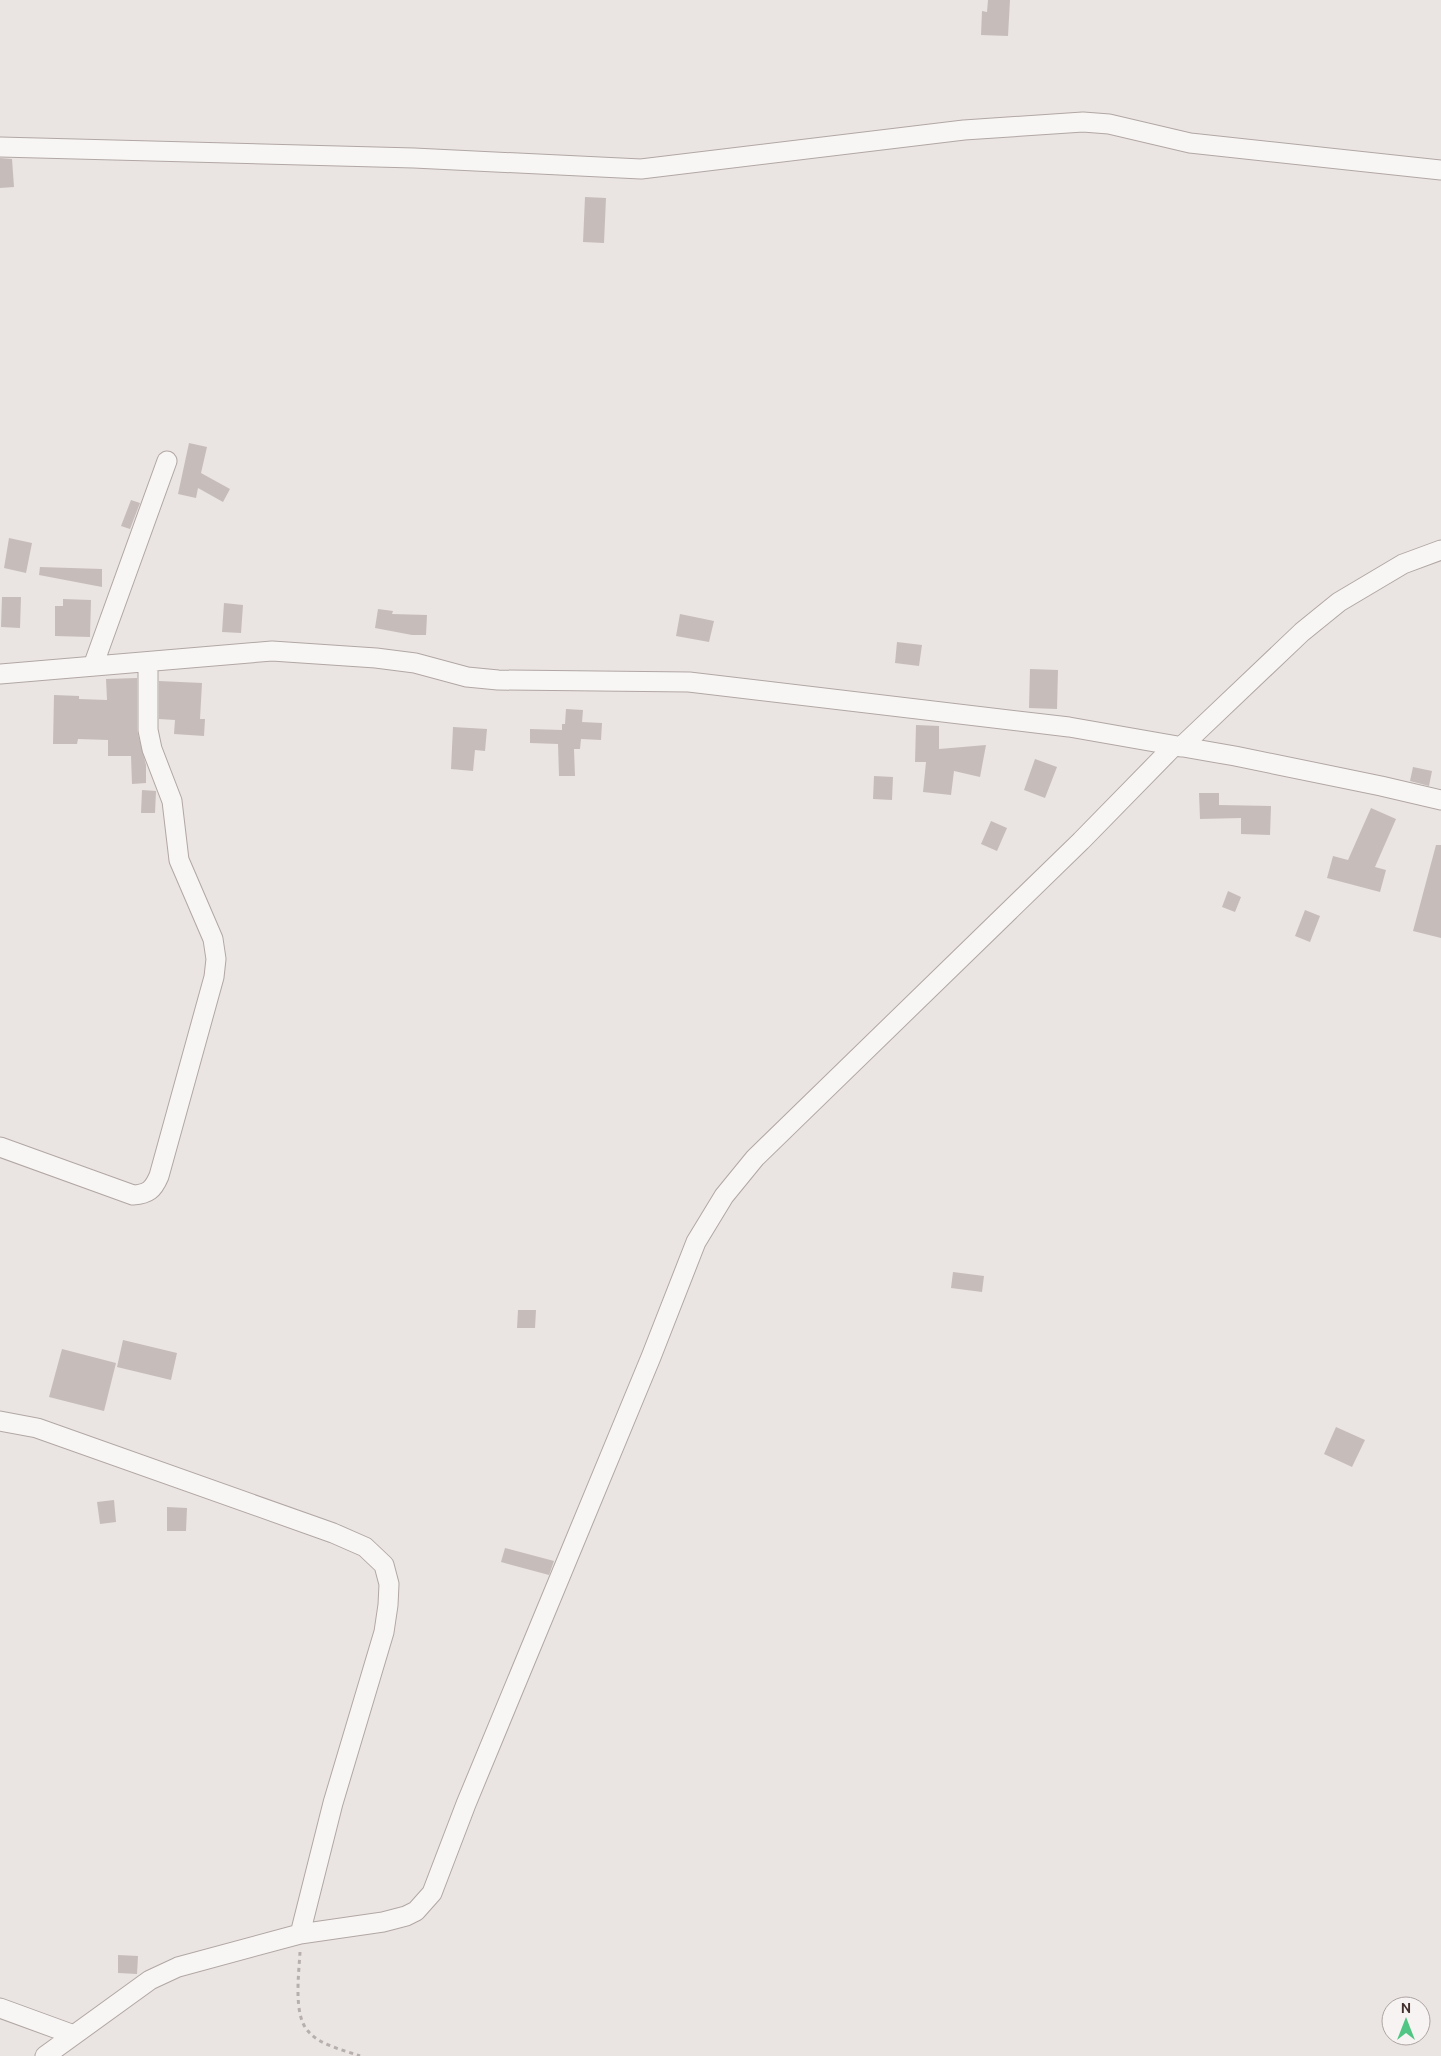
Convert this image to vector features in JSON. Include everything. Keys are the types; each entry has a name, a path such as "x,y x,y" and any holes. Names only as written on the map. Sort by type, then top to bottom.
{"street":[{"path":"0,147 414,158 641,169 964,130 1083,122 1109,124 1190,143 1441,170"},
{"path":"93,666 167,461"},
{"path":"45,2056 150,1980 178,1967 300,1934 383,1922 406,1916 416,1911 432,1893 466,1804 651,1357 696,1242 724,1196 755,1158 1177,746 1302,632 1339,602 1403,564 1441,550"},
{"path":"0,674 272,651 376,658 415,663 468,676 498,680 689,682 1069,727 1254,760 1441,800"},
{"path":"0,1147 133,1195 144,1194 154,1188 160,1176 214,977 216,959 213,939 179,860 172,801 152,750 147,718 148,662"},
{"path":"0,1421 37,1428 333,1533 365,1547 384,1565 389,1584 384,1632 333,1803 300,1934"},
{"path":"0,2008 74,2035"}],"path":[{"path":"300,1953 299,2007 302,2020 308,2032 321,2041 360,2056"}],"building":[{"path":"988,0 1010,0 1008,36 981,35 982,11 987,12"},
{"path":"0,158 12,159 14,187 0,188"},
{"path":"585,197 606,198 604,243 583,242"},
{"path":"189,443 207,447 201,473 230,489 223,502 198,488 196,498 178,494"},
{"path":"131,500 140,503 130,529 121,526"},
{"path":"9,538 32,543 26,573 4,568"},
{"path":"40,567 102,569 102,587 39,575"},
{"path":"2,597 21,597 20,628 1,627"},
{"path":"63,599 91,600 90,637 55,636 55,606 63,606"},
{"path":"224,603 243,605 241,633 222,632"},
{"path":"378,609 393,611 392,614 427,615 426,635 412,635 375,628"},
{"path":"680,614 714,621 709,642 676,636"},
{"path":"897,642 922,645 919,666 895,663"},
{"path":"1030,669 1058,670 1057,709 1029,708"},
{"path":"137,678 137,730 146,765 146,783 132,784 131,756 108,756 108,740 78,739 77,744 53,744 54,695 79,696 79,699 107,700 106,679"},
{"path":"159,681 202,683 200,719 205,719 204,736 174,734 175,720 159,719"},
{"path":"566,709 583,710 582,722 602,723 601,740 581,739 580,749 574,749 575,776 559,776 558,744 530,743 530,729 562,730 562,724 565,724"},
{"path":"916,725 939,726 939,749 986,745 980,777 954,771 951,795 923,792 926,762 915,762"},
{"path":"453,727 487,729 485,751 475,750 473,771 451,769"},
{"path":"1035,759 1057,767 1045,798 1024,790"},
{"path":"1413,767 1432,771 1429,786 1410,781"},
{"path":"874,776 893,777 892,800 873,799"},
{"path":"142,790 156,791 155,813 141,813"},
{"path":"1199,793 1219,793 1219,805 1271,806 1270,835 1241,834 1241,818 1200,819"},
{"path":"1371,808 1396,819 1375,867 1386,870 1380,892 1327,878 1333,856 1348,860"},
{"path":"991,821 1007,828 997,851 981,844"},
{"path":"1436,845 1441,845 1441,938 1413,931"},
{"path":"1228,891 1241,897 1235,912 1222,907"},
{"path":"1305,910 1320,916 1310,942 1295,936"},
{"path":"953,1272 984,1276 982,1292 951,1288"},
{"path":"518,1310 536,1310 535,1328 517,1328"},
{"path":"123,1340 177,1353 171,1380 117,1367"},
{"path":"62,1349 116,1363 104,1411 49,1397"},
{"path":"1336,1427 1365,1440 1352,1467 1324,1454"},
{"path":"114,1500 116,1522 100,1524 97,1502"},
{"path":"167,1507 187,1508 186,1531 167,1531"},
{"path":"505,1548 554,1561 549,1575 501,1562"},
{"path":"118,1955 138,1956 137,1974 118,1973"}]}
